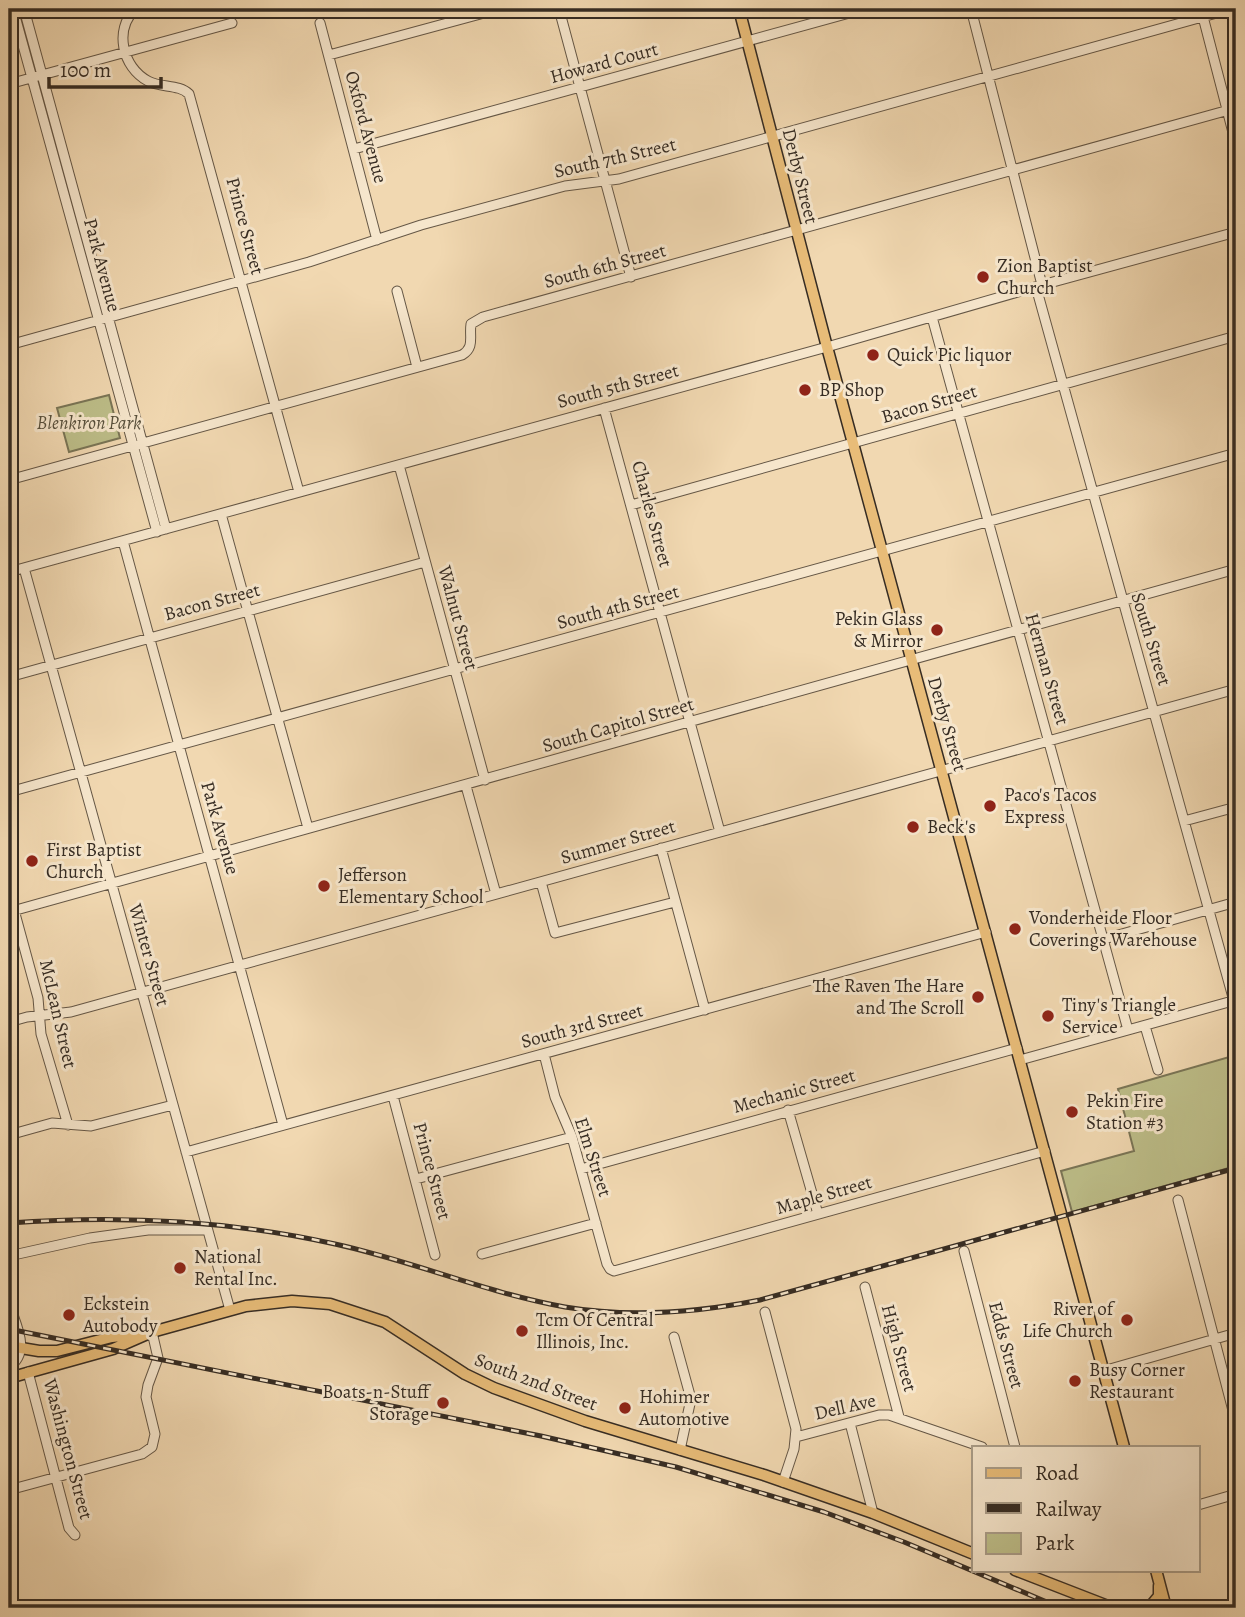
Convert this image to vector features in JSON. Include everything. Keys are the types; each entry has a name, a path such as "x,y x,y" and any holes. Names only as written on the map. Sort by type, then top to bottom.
{"main road":[{"name":"Derby Street","path":"739,9 827,348 1124,1446"},
{"name":"South 2nd Street","path":"9,1378 113,1349 152,1332 230,1310 264,1303 295,1301 330,1304 370,1315 400,1329 465,1374 494,1388 585,1421 783,1482 873,1513 972,1553"},
{"path":"9,1346 57,1352 112,1338 152,1332"},
{"path":"1020,1572 1113,1608"},
{"path":"1149,1608 1159,1596 1158,1575"},
{"path":"1158,1575 1166,1608"}],"street":[{"name":"Park Avenue","path":"13,9 104,318"},
{"name":"Park Avenue","path":"24,9 162,530"},
{"path":"125,52 123,34 129,15 135,9"},
{"path":"329,55 499,9"},
{"path":"559,9 631,277"},
{"name":"Howard Court","path":"354,149 864,9"},
{"name":"South Street","path":"971,9 1013,171 1062,384 1235,1000"},
{"name":"South 7th Street","path":"12,344 242,281 421,225 565,186 605,181 988,76 1202,13 1231,9"},
{"path":"1202,13 1232,110 1236,144"},
{"path":"9,84 232,23"},
{"name":"Oxford Avenue","path":"320,23 377,240"},
{"name":"Prince Street","path":"125,52 134,69 148,81 164,87 182,89 190,94 299,492"},
{"name":"South 6th Street","path":"9,480 467,352 471,344 471,327 476,320 1232,110"},
{"name":"South 5th Street","path":"9,572 827,348 1236,232"},
{"path":"397,292 416,367"},
{"name":"Herman Street","path":"932,317 1128,1030"},
{"path":"9,321 12,344"},
{"name":"Bacon Street","path":"631,505 1236,336"},
{"name":"Charles Street","path":"604,408 720,832"},
{"name":"South 4th Street","path":"9,792 1236,453"},
{"name":"Walnut Street","path":"398,465 485,780"},
{"path":"221,514 308,828"},
{"name":"Park Avenue","path":"122,541 283,1125"},
{"name":"Bacon Street","path":"9,677 425,562"},
{"name":"Winter Street","path":"24,568 230,1310"},
{"name":"South Capitol Street","path":"11,911 1236,569"},
{"name":"Summer Street","path":"9,1022 71,1012 1236,689"},
{"path":"466,786 496,894"},
{"path":"1184,821 1236,807"},
{"path":"661,848 705,1010"},
{"path":"541,882 555,933 676,902"},
{"path":"1104,939 1236,902"},
{"name":"McLean Street","path":"11,911 38,998 41,1034 68,1125"},
{"name":"South 3rd Street","path":"186,1152 986,932"},
{"path":"1020,1060 1235,1000"},
{"path":"1145,1026 1158,1070"},
{"name":"Mechanic Street","path":"581,1169 1017,1048"},
{"name":"Elm Street","path":"544,1054 555,1097 572,1137 607,1264 612,1270"},
{"name":"Prince Street","path":"393,1096 435,1255"},
{"path":"9,1135 50,1124 91,1126 173,1105"},
{"path":"789,1110 818,1214"},
{"path":"416,1179 572,1137"},
{"name":"Maple Street","path":"612,1270 1045,1151"},
{"path":"1178,1200 1236,1422"},
{"path":"482,1254 596,1223"},
{"path":"9,1256 90,1238 148,1230 207,1230"},
{"name":"Edds Street","path":"964,1251 1015,1446"},
{"name":"High Street","path":"865,1287 899,1417"},
{"path":"9,1335 12,1330 10,1306"},
{"path":"9,1367 18,1359 21,1349 20,1334 10,1306"},
{"path":"765,1312 796,1437 783,1482"},
{"path":"9,1490 142,1454 152,1447 155,1437 146,1397 158,1358 152,1332"},
{"path":"1103,1371 1236,1333"},
{"path":"674,1337 691,1398 680,1450"},
{"name":"Washington Street","path":"28,1372 69,1528 75,1535"},
{"name":"Dell Ave","path":"796,1437 879,1415 899,1417 979,1446"},
{"path":"850,1423 873,1513"},
{"path":"1200,1503 1236,1494"}],"green space":[{"name":"Blenkiron Park","path":"109,395 120,438 69,452 57,408"},
{"path":"1236,1055 1236,1166 1072,1212 1061,1171 1134,1151 1118,1089"}],"railway":[{"path":"9,1223 132,1220 254,1229 364,1251 507,1294 565,1307 663,1313 760,1300 1236,1168"},
{"path":"9,1329 541,1436 676,1467 824,1512 972,1571"},
{"path":"975,1572 1061,1608"}],"place":[{"name":"Zion Baptist Church","path":"983,277"},
{"name":"Quick Pic liquor","path":"873,355"},
{"name":"BP Shop","path":"805,390"},
{"name":"Pekin Glass & Mirror","path":"937,630"},
{"name":"Paco's Tacos Express","path":"990,806"},
{"name":"Beck's","path":"913,827"},
{"name":"First Baptist Church","path":"32,861"},
{"name":"Jefferson Elementary School","path":"324,886"},
{"name":"Vonderheide Floor Coverings Warehouse","path":"1015,929"},
{"name":"The Raven The Hare and The Scroll","path":"978,997"},
{"name":"Tiny's Triangle Service","path":"1048,1016"},
{"name":"Pekin Fire Station #3","path":"1072,1112"},
{"name":"National Rental Inc.","path":"180,1268"},
{"name":"Eckstein Autobody","path":"69,1315"},
{"name":"River of Life Church","path":"1127,1320"},
{"name":"Tcm Of Central Illinois, Inc.","path":"522,1331"},
{"name":"Busy Corner Restaurant","path":"1075,1381"},
{"name":"Boats-n-Stuff Storage","path":"443,1403"},
{"name":"Hohimer Automotive","path":"625,1408"}]}
